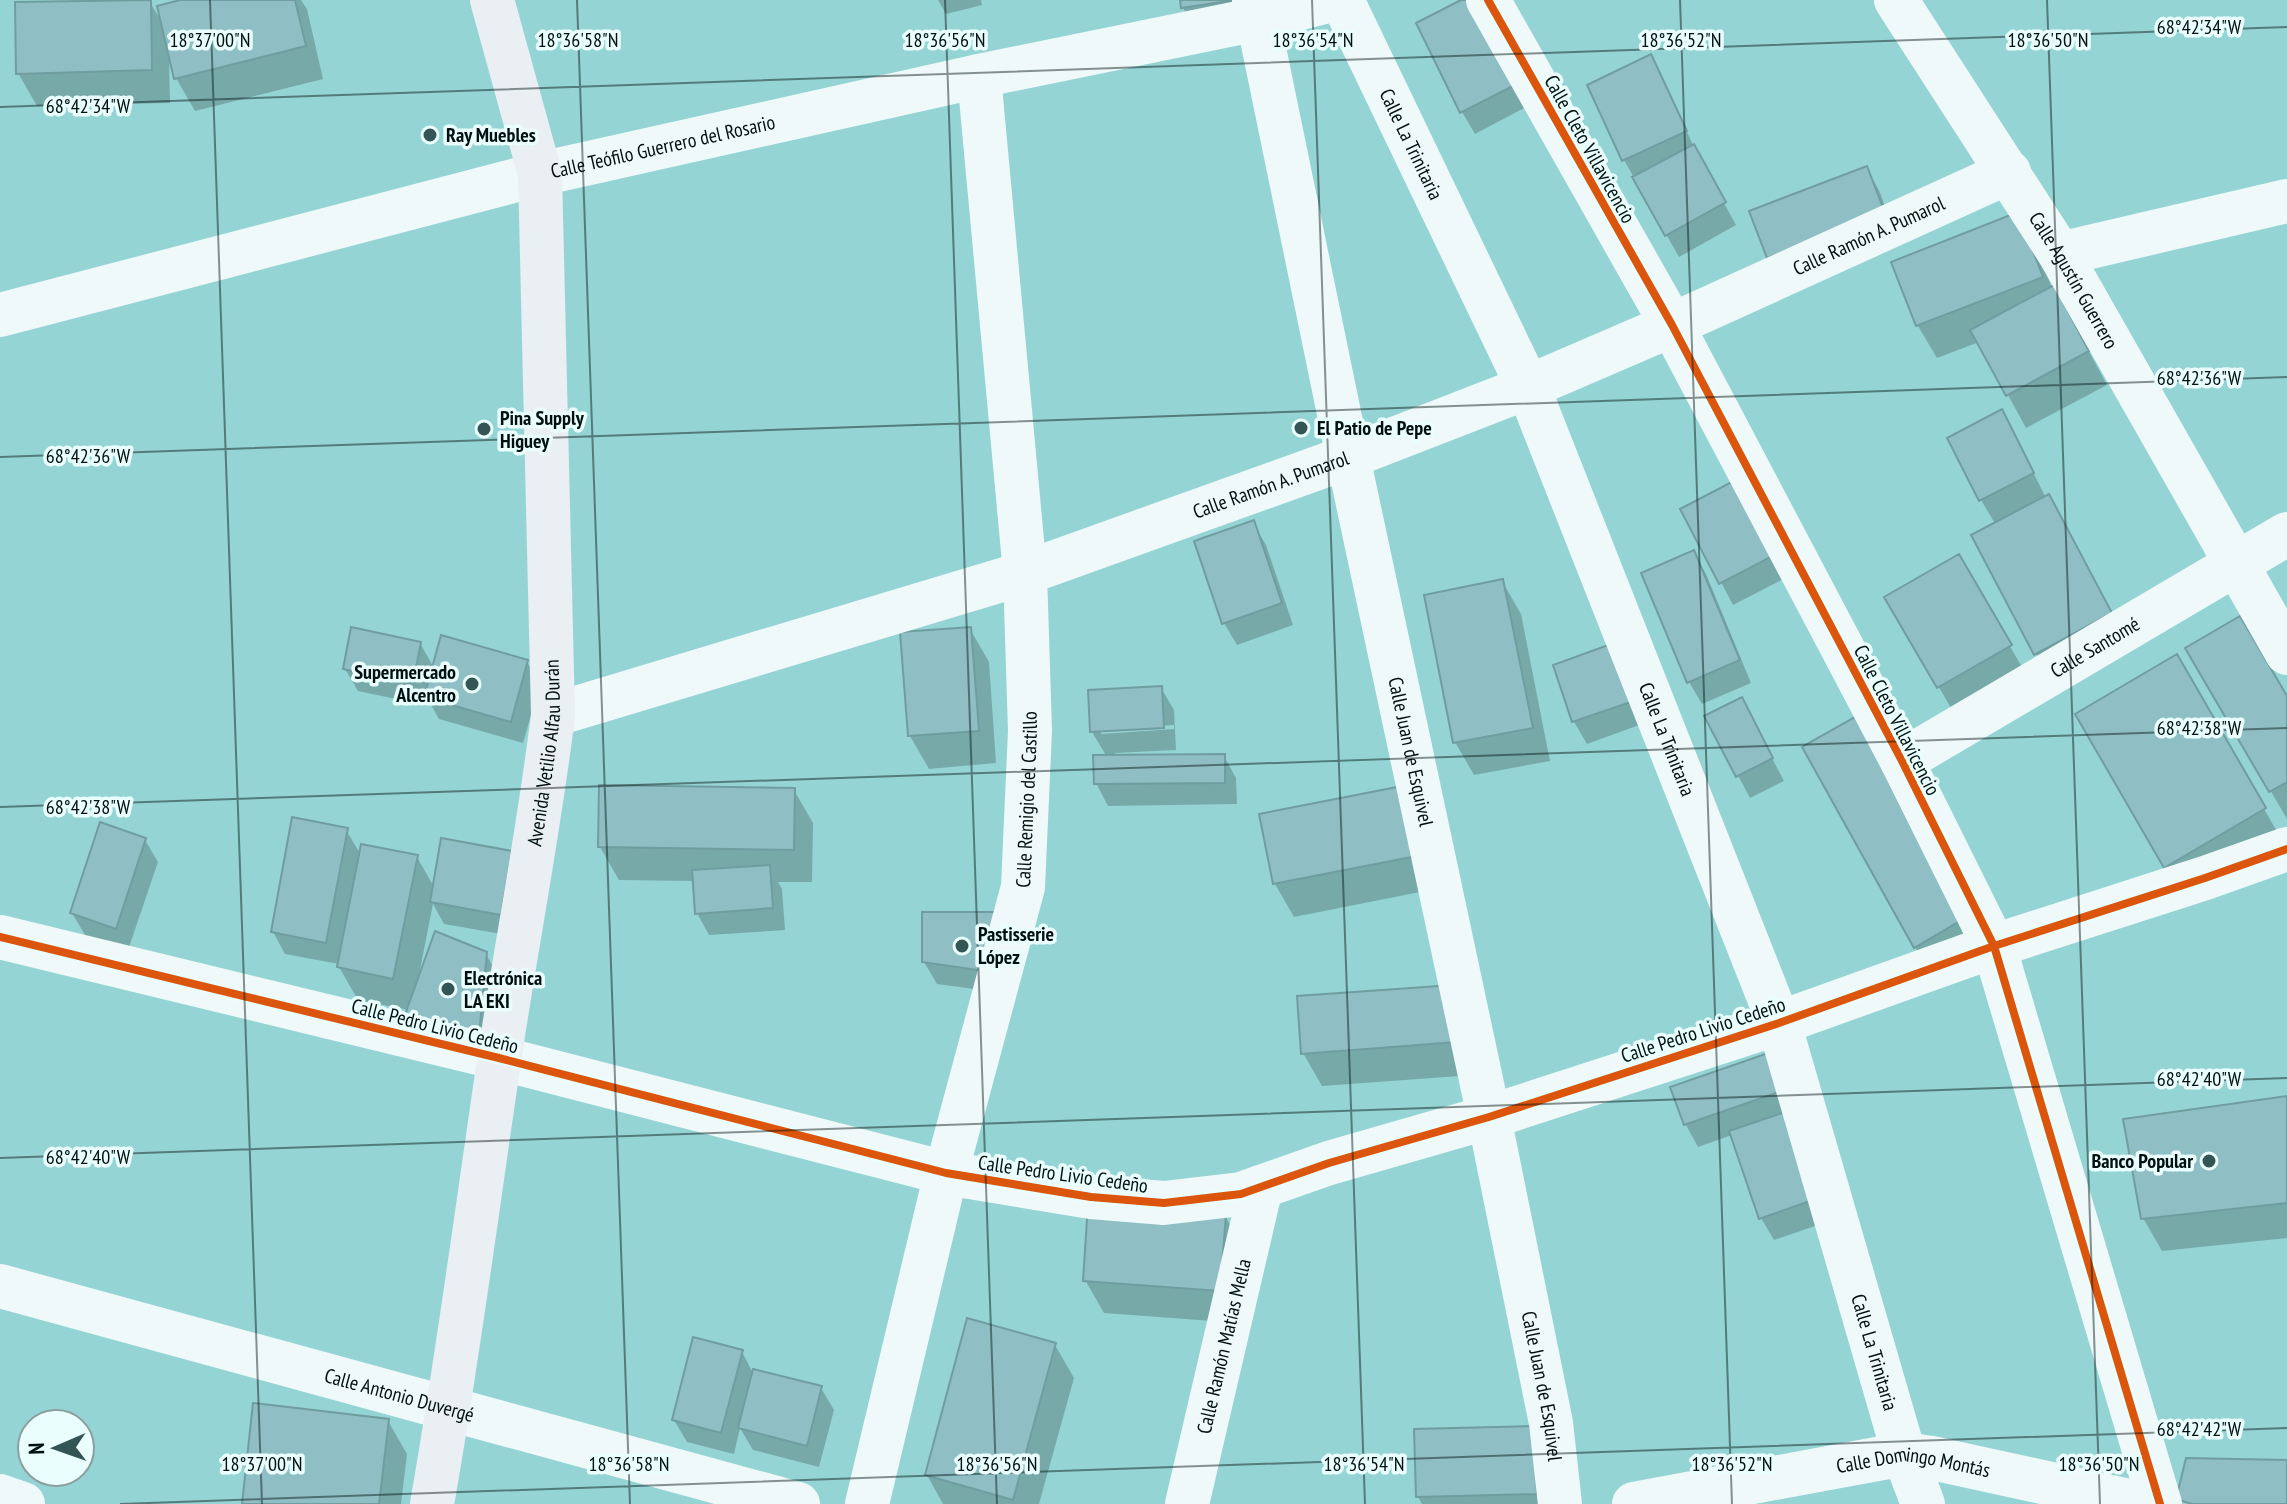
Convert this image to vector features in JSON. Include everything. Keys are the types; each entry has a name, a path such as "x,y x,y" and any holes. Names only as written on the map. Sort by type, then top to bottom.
{"main road":[{"name":"Avenida Vetilio Alfau Durán","path":"432,1504 449,1408 499,1058 545,786 553,715 540,174 492,0"}],"street":[{"name":"Calle Teófilo Guerrero del Rosario","path":"0,315 540,174 979,76 1256,9 1332,0"},
{"name":"Calle La Trinitaria","path":"1342,0 1528,387 1779,1023 1904,1454 1923,1504"},
{"name":"Calle Cleto Villavicencio","path":"1488,0 1672,325 1902,761 1994,946 2160,1504"},
{"name":"Calle Agustín Guerrero","path":"1896,0 2060,254 2287,653"},
{"name":"Calle Juan de Esquivel","path":"1256,9 1489,1117 1551,1423 1560,1504"},
{"name":"Calle Remigio del Castillo","path":"867,1504 946,1173 1023,887 1030,731 1025,573 979,76"},
{"name":"Calle Ramón A. Pumarol","path":"553,715 1025,573 1348,457 1528,387 1672,325 2009,172"},
{"path":"2060,254 2287,201"},
{"name":"Calle Santomé","path":"1902,761 2287,534"},
{"name":"Calle Pedro Livio Cedeño","path":"0,937 499,1058 946,1173 1091,1197 1164,1203 1241,1194 1329,1163 1489,1117 1779,1023 1994,946 2287,849"},
{"name":"Calle Ramón Matías Mella","path":"1187,1504 1261,1187"},
{"name":"Calle Antonio Duvergé","path":"0,1286 798,1504"},
{"name":"Calle Domingo Montás","path":"1634,1504 1904,1454 2143,1504"},
{"path":"0,1496 23,1504"}],"building":[{"path":"151,0 152,70 16,74 15,2"},
{"path":"180,0 295,0 306,46 174,79 157,6"},
{"path":"1180,0 1236,0 1181,8"},
{"path":"1461,0 1475,0 1517,84 1460,113 1416,23"},
{"path":"1651,54 1687,131 1622,161 1587,85"},
{"path":"1694,144 1726,202 1665,236 1632,177"},
{"path":"1867,166 1885,213 1767,258 1749,211"},
{"path":"2018,212 2043,277 1916,326 1891,262"},
{"path":"2054,285 2089,351 2006,396 1970,330"},
{"path":"2002,409 2034,473 1979,501 1947,438"},
{"path":"1747,474 1786,549 1719,584 1680,509"},
{"path":"2049,494 2112,613 2034,655 1971,535"},
{"path":"1254,520 1282,603 1222,624 1194,541"},
{"path":"1694,550 1740,660 1687,683 1641,573"},
{"path":"1959,554 2012,645 1937,688 1884,597"},
{"path":"1503,579 1533,728 1453,743 1424,595"},
{"path":"2240,616 2287,696 2287,782 2269,792 2185,648"},
{"path":"351,627 421,642 413,684 343,669"},
{"path":"971,627 979,731 908,736 900,632"},
{"path":"441,635 528,660 511,722 424,697"},
{"path":"1611,644 1631,702 1572,722 1553,665"},
{"path":"2177,654 2266,808 2164,868 2075,714"},
{"path":"1162,686 1164,728 1090,732 1088,690"},
{"path":"1742,697 1773,758 1736,777 1704,716"},
{"path":"1873,707 1970,915 1914,948 1802,747"},
{"path":"1225,754 1225,783 1094,784 1093,755"},
{"path":"1418,783 1432,853 1273,884 1259,814"},
{"path":"599,785 795,788 794,850 598,847"},
{"path":"292,817 348,828 326,943 271,932"},
{"path":"100,822 146,838 116,929 70,913"},
{"path":"441,838 512,851 501,915 430,902"},
{"path":"361,844 418,855 393,979 337,967"},
{"path":"770,865 773,908 695,914 692,870"},
{"path":"922,912 1008,912 984,971 922,962"},
{"path":"435,931 487,952 479,1035 402,1023"},
{"path":"1453,985 1457,1042 1301,1054 1297,996"},
{"path":"1777,1050 1790,1088 1684,1125 1670,1087"},
{"name":"Banco Popular","path":"2287,1096 2287,1203 2141,1219 2123,1119"},
{"path":"1797,1108 1827,1195 1759,1219 1729,1131"},
{"path":"1088,1204 1226,1215 1220,1291 1083,1281"},
{"path":"967,1318 1056,1343 1013,1500 925,1475"},
{"path":"693,1337 743,1350 721,1433 672,1420"},
{"path":"753,1369 822,1386 807,1446 738,1428"},
{"path":"253,1403 389,1419 379,1504 242,1504"},
{"path":"1535,1426 1537,1494 1416,1497 1414,1429"},
{"path":"2186,1458 2287,1460 2287,1504 2192,1504 2176,1499"}],"cycle path":[{"path":"1488,0 1672,325 1902,761 1994,946 2160,1504"},
{"path":"0,937 499,1058 946,1173 1091,1197 1164,1203 1241,1194 1329,1163 1489,1117 1779,1023 1994,946 2287,849"}],"place":[{"name":"Ray Muebles","path":"430,135"},
{"name":"El Patio de Pepe","path":"1301,428"},
{"name":"Pina Supply Higuey","path":"484,429"},
{"name":"Supermercado Alcentro","path":"472,684"},
{"name":"Pastisserie López","path":"962,946"},
{"name":"Electrónica LA EKI","path":"448,989"},
{"name":"Banco Popular","path":"2209,1161"}]}
